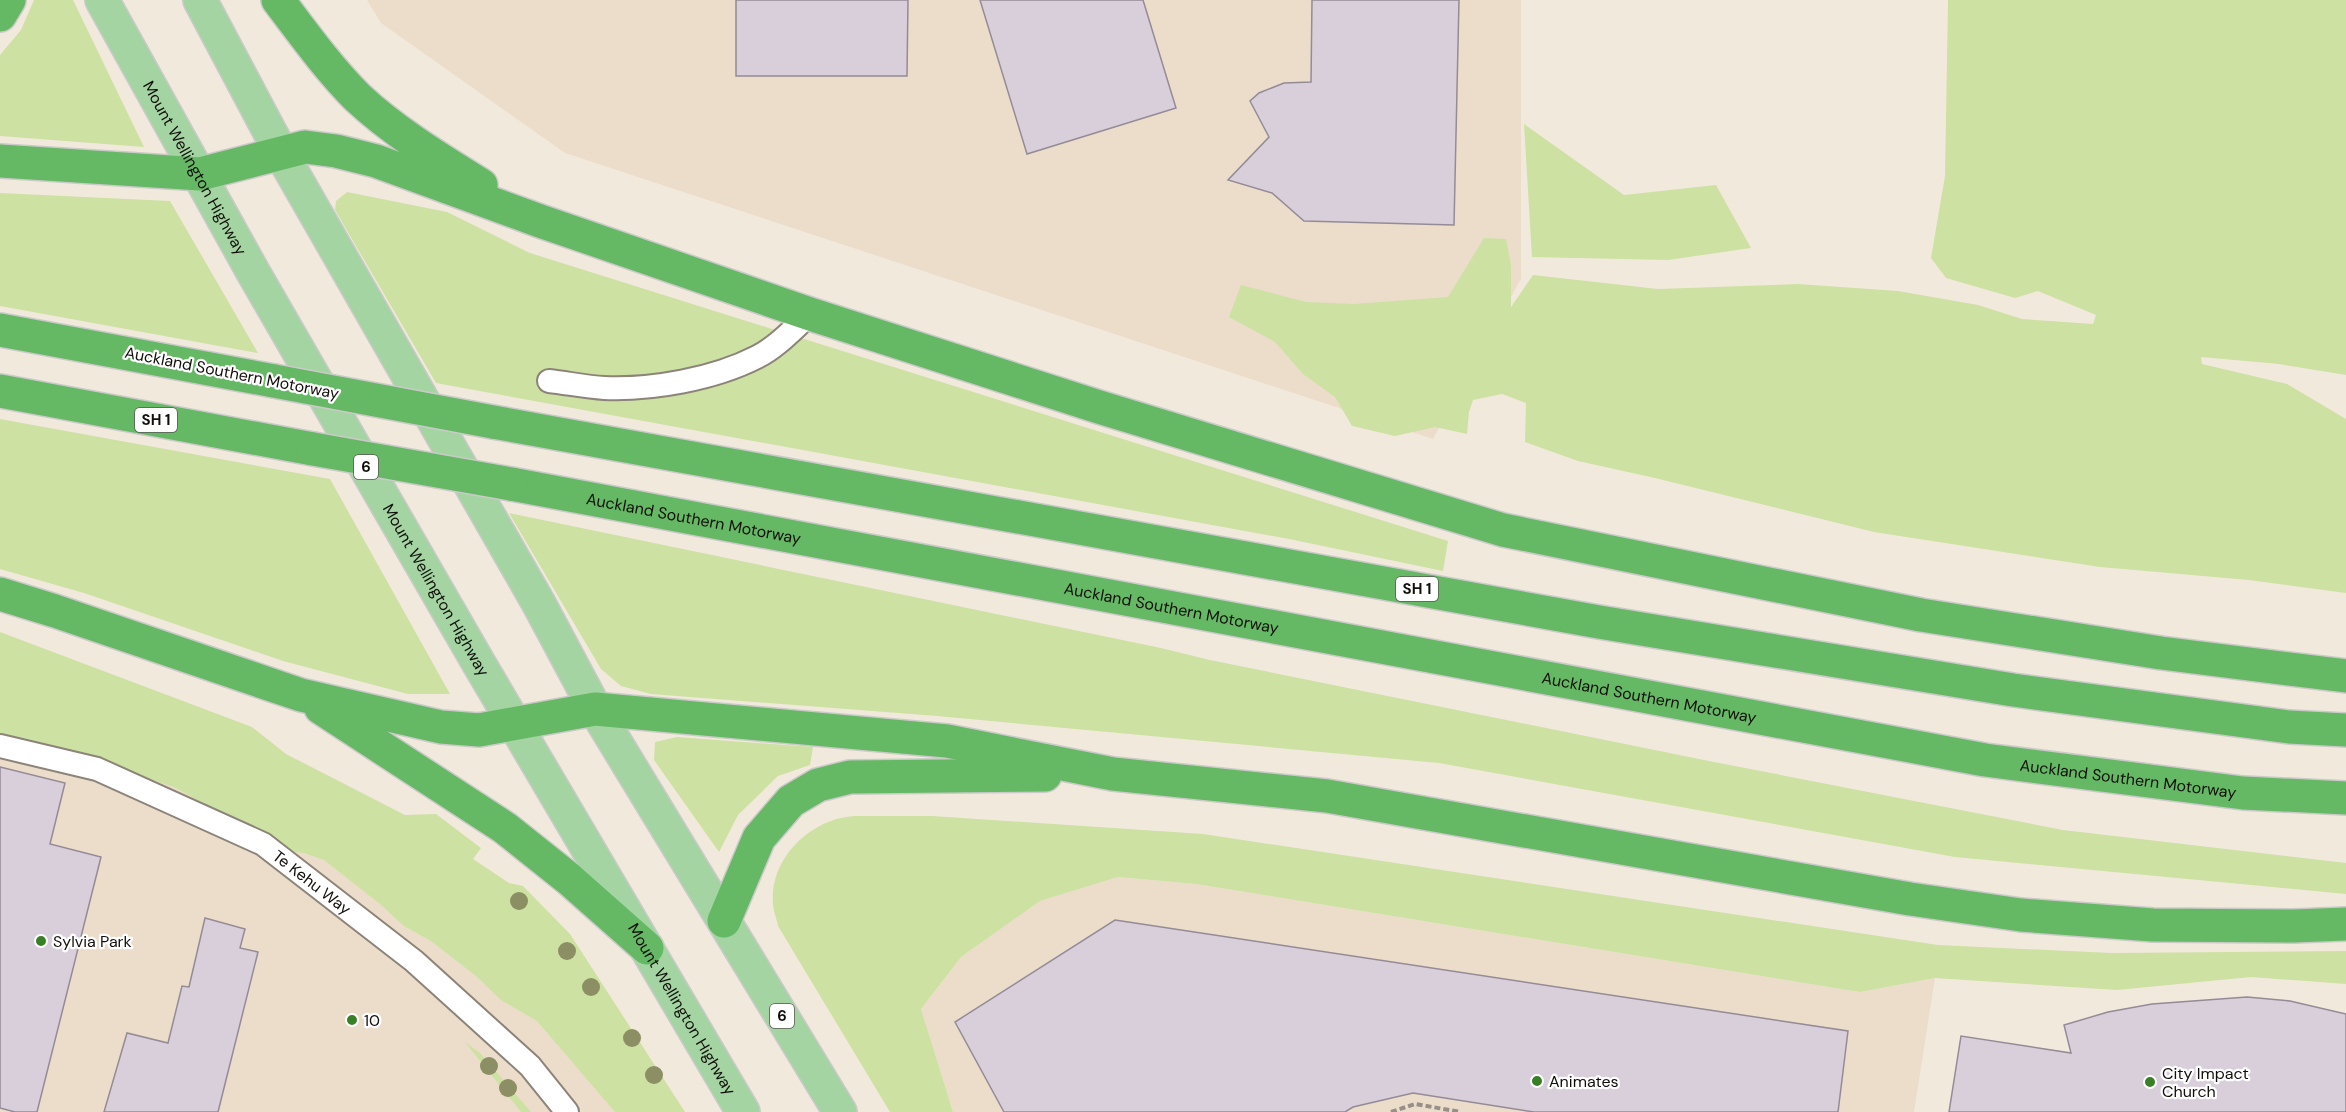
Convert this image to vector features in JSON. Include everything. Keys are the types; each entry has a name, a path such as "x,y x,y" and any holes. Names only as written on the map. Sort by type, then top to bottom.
{"highway":[{"path":"0,15 9,0"},
{"path":"278,0 321,56 357,96 395,128 540,221"},
{"path":"0,161 200,174 304,147 336,151 376,161 540,221 810,314 1222,446 1503,530 1921,615 2161,653 2346,676"},
{"name":"Auckland Southern Motorway","path":"0,330 493,422 1599,622 2013,690 2289,727 2346,730"},
{"name":"Auckland Southern Motorway","path":"0,391 511,484 1985,760 2243,793 2346,798"},
{"path":"0,594 302,695 441,728 479,730 595,709 947,741 1113,774 1327,796 1899,897 2020,915 2152,925 2346,924"},
{"path":"302,695 505,828 647,948"},
{"path":"724,921 759,838 791,801 818,785 861,776 1113,774"}],"main road":[{"name":"Mount Wellington Highway","path":"102,0 259,282 744,1112"},
{"name":"6","path":"200,0 281,153 539,604 595,709 840,1112"}],"lane":[{"path":"549,381 605,388 646,386 682,381 724,371 758,357 779,342 810,314"},
{"name":"Te Kehu Way","path":"0,746 97,769 263,844 414,961 530,1066 567,1112"}],"path":[{"path":"1391,1112 1414,1104 1461,1112"}],"shaded area":[{"path":"367,0 1521,0 1521,279 1433,439 565,153 381,23"},
{"path":"0,692 343,812 671,1112 0,1112"},
{"path":"1118,877 1196,884 1860,992 1935,978 1914,1112 953,1112 921,1009 961,957 1040,901"}],"green space":[{"path":"34,0 73,0 144,147 0,136 0,55 21,30"},
{"path":"1948,0 2346,0 2346,375 2279,364 2201,357 2202,364 2287,384 2346,419 2346,593 2249,580 2100,567 1874,532 1578,461 1525,442 1526,403 1502,394 1473,400 1469,412 1467,434 1435,427 1395,436 1352,426 1335,397 1303,374 1275,342 1229,317 1241,285 1306,302 1354,304 1448,297 1484,238 1506,239 1511,265 1511,307 1533,275 1658,289 1798,284 1898,291 1978,305 2022,319 2093,324 2096,315 2038,291 2015,298 1946,278 1931,258 1945,176"},
{"path":"1524,124 1624,195 1716,185 1751,248 1668,260 1532,257"},
{"path":"347,192 447,212 530,253 1448,541 1443,571 1289,539 436,383 335,210 336,201"},
{"path":"0,193 170,201 258,353 0,306"},
{"path":"0,419 330,479 450,694 408,694 283,661 84,593 0,569"},
{"path":"509,513 1210,660 2063,830 2346,863 2346,894 1955,857 1439,763 937,716 651,694 621,686 601,669"},
{"path":"0,632 252,727 286,754 405,815 436,814 481,848 473,859 509,883 523,886 570,934 685,1112 615,1112 537,1021 501,1000 476,976 431,941 404,926 324,860 304,853 288,851 174,787 0,738"},
{"path":"677,737 813,747 810,765 778,776 738,815 719,852 654,760 655,742"},
{"path":"854,816 932,816 1203,834 1938,945 2112,953 2346,951 2346,984 2251,977 2117,990 1935,978 1860,992 1196,884 1118,877 1040,901 961,957 921,1009 953,1112 890,1112 778,926 773,906 776,877 781,864 797,843 819,826 836,819"},
{"path":"465,1042 480,1053 531,1112 521,1112"}],"building":[{"path":"736,0 908,0 907,76 736,76"},
{"path":"980,0 1143,0 1176,108 1027,154"},
{"path":"1312,0 1459,0 1454,225 1304,221 1272,193 1228,180 1269,137 1250,101 1259,93 1284,83 1311,82"},
{"name":"Sylvia Park","path":"0,767 65,783 50,844 101,857 37,1112 15,1112 0,1108"},
{"path":"205,918 245,929 240,948 258,952 218,1112 104,1112 127,1033 168,1043 182,986 189,987"},
{"path":"1115,920 1848,1031 1838,1112 1534,1112 1413,1093 1353,1107 1345,1112 1004,1112 955,1022"},
{"name":"City Impact Church","path":"2247,997 2290,1001 2346,1014 2346,1112 1949,1112 1961,1036 2071,1053 2064,1025 2108,1012 2152,1004"}],"place":[{"name":"Sylvia Park","path":"41,941"},
{"name":"10","path":"352,1020"},
{"name":"Animates","path":"1537,1081"},
{"name":"City Impact Church","path":"2150,1082"}]}
